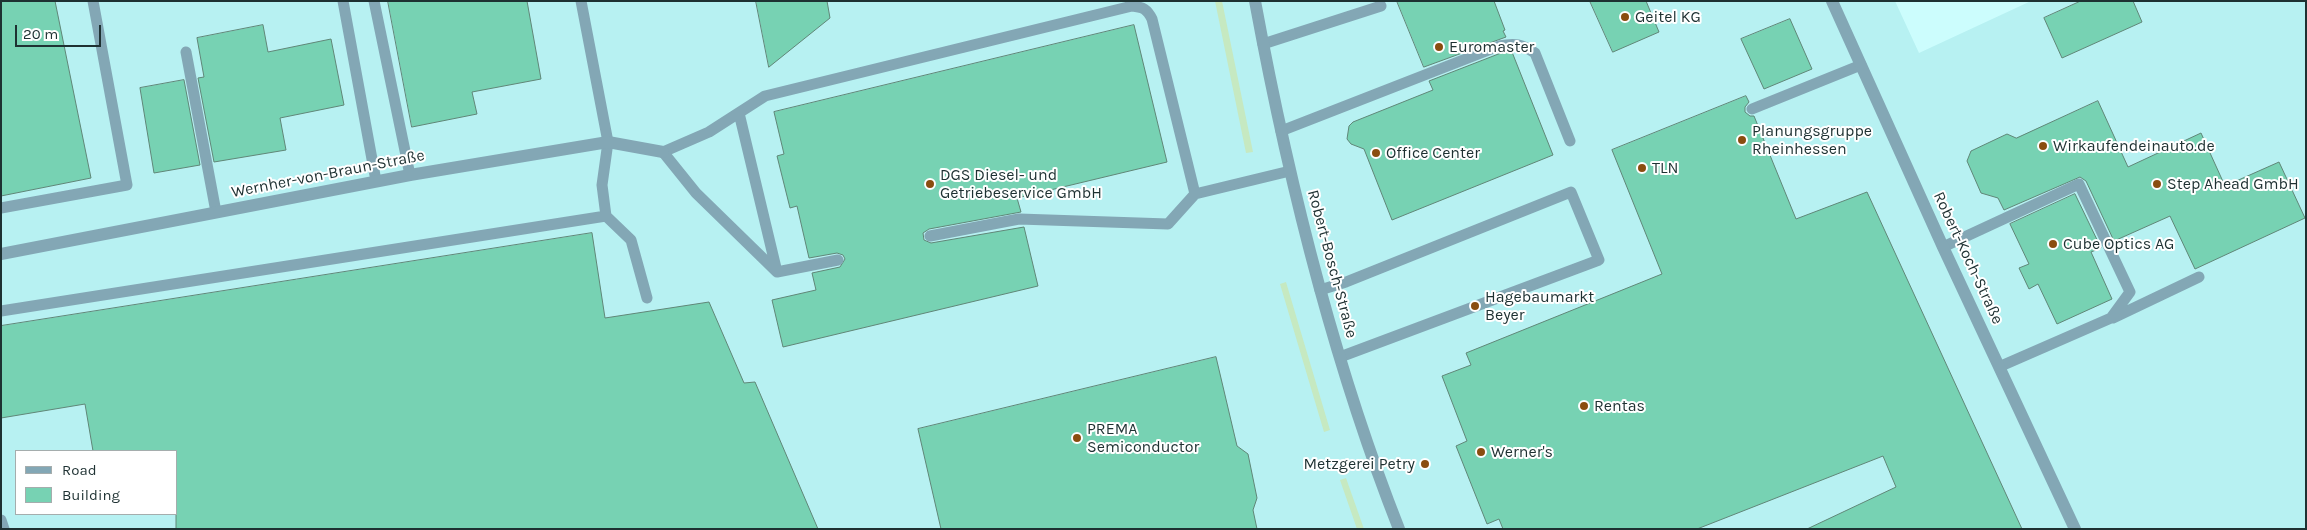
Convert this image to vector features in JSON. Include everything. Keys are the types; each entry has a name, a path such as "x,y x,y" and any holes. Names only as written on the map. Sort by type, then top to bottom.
{"street":[{"name":"Robert-Bosch-Straße","path":"1256,1 1281,131 1320,290 1340,357 1399,529"},
{"name":"Robert-Koch-Straße","path":"1832,1 1943,247 2001,366 2075,529"},
{"name":"Wernher-von-Braun-Straße","path":"1,254 376,181 608,142 663,152"}],"lane":[{"path":"1,208 127,185 93,1"},
{"path":"343,1 376,181"},
{"path":"374,1 410,175"},
{"path":"581,1 608,142 602,185 606,216 631,240 647,298"},
{"path":"777,272 696,193 663,152 709,132 764,96 1132,6 1147,10 1152,19 1195,194"},
{"path":"1263,44 1381,6"},
{"path":"1281,131 1499,46 1513,43 1524,45 1535,53 1570,141"},
{"path":"186,52 216,212"},
{"path":"1752,109 1861,65"},
{"path":"739,113 777,272"},
{"path":"930,236 1019,219 1168,224 1195,194 1290,171"},
{"path":"1943,247 2079,184 2130,292 2111,318"},
{"path":"1320,290 1346,282 1571,192 1599,260 1340,357"},
{"path":"1,311 606,216"},
{"path":"777,272 838,260"},
{"path":"2001,366 2199,277"},
{"path":"1,520 4,529"}],"shaded area":[{"path":"1,1 1895,1 1919,53 2031,1 2304,1 2306,4 2306,529 1,529"}],"green space":[{"path":"1215,1 1222,1 1253,152 1246,153"},
{"path":"1286,282 1330,430 1324,432 1280,284"},
{"path":"1346,478 1364,529 1357,529 1340,480"}],"building":[{"path":"1,1 55,1 91,178 1,196"},
{"path":"388,1 527,1 541,79 472,92 477,114 412,127"},
{"path":"756,1 827,1 830,18 769,67"},
{"name":"Euromaster","path":"1397,1 1494,1 1506,37 1424,67"},
{"name":"Geitel KG","path":"1590,1 1646,1 1659,32 1613,52"},
{"path":"2081,1 2133,1 2142,22 2062,58 2044,18"},
{"path":"1790,19 1812,69 1764,89 1741,39"},
{"path":"263,25 268,52 331,39 344,105 280,118 286,150 214,162 198,78 204,77 197,38"},
{"name":"DGS Diesel- und Getriebeservice GmbH","path":"1134,25 1167,162 1017,198 1021,212 929,229 923,233 924,240 931,243 1024,227 1038,286 783,347 772,300 816,290 812,273 840,267 845,259 843,255 837,253 809,258 797,206 790,208 777,156 784,154 774,112"},
{"path":"1512,52 1553,155 1392,220 1364,149 1351,144 1347,139 1349,126 1353,122 1433,90 1429,81 1501,53"},
{"path":"184,80 200,165 154,173 140,88"},
{"path":"1746,96 1749,102 1745,107 1745,112 1750,116 1754,116 1796,219 1867,192 2022,529 1807,529 1896,487 1883,456 1697,529 1503,529 1499,519 1487,524 1456,446 1467,441 1442,376 1471,365 1466,353 1662,274 1612,150"},
{"path":"2098,101 2128,167 2201,133 2225,186 2279,162 2305,218 2195,269 2170,216 2114,241 2086,181 2080,177 2004,210 1998,198 1981,193 1967,161 1971,151 2007,134 2016,138"},
{"name":"Cube Optics AG","path":"2075,194 2101,248 2091,252 2112,299 2057,324 2038,284 2029,289 2019,268 2029,264 2010,224"},
{"path":"592,233 605,318 709,302 744,383 755,382 818,529 176,529 176,515 178,515 178,450 93,450 85,404 1,418 1,326"},
{"name":"PREMA Semiconductor","path":"1216,357 1237,446 1248,454 1257,498 1253,510 1257,529 941,529 918,429"}],"place":[{"name":"Geitel KG","path":"1625,17"},
{"name":"Euromaster","path":"1439,47"},
{"name":"Planungsgruppe Rheinhessen","path":"1742,140"},
{"name":"Wirkaufendeinauto.de","path":"2043,146"},
{"name":"Office Center","path":"1376,153"},
{"name":"TLN","path":"1642,168"},
{"name":"DGS Diesel- und Getriebeservice GmbH","path":"930,184"},
{"name":"Step Ahead GmbH","path":"2157,184"},
{"name":"Cube Optics AG","path":"2053,244"},
{"name":"Hagebaumarkt Beyer","path":"1475,306"},
{"name":"Rentas","path":"1584,406"},
{"name":"PREMA Semiconductor","path":"1077,438"},
{"name":"Werner's","path":"1481,452"},
{"name":"Metzgerei Petry","path":"1425,464"}]}
